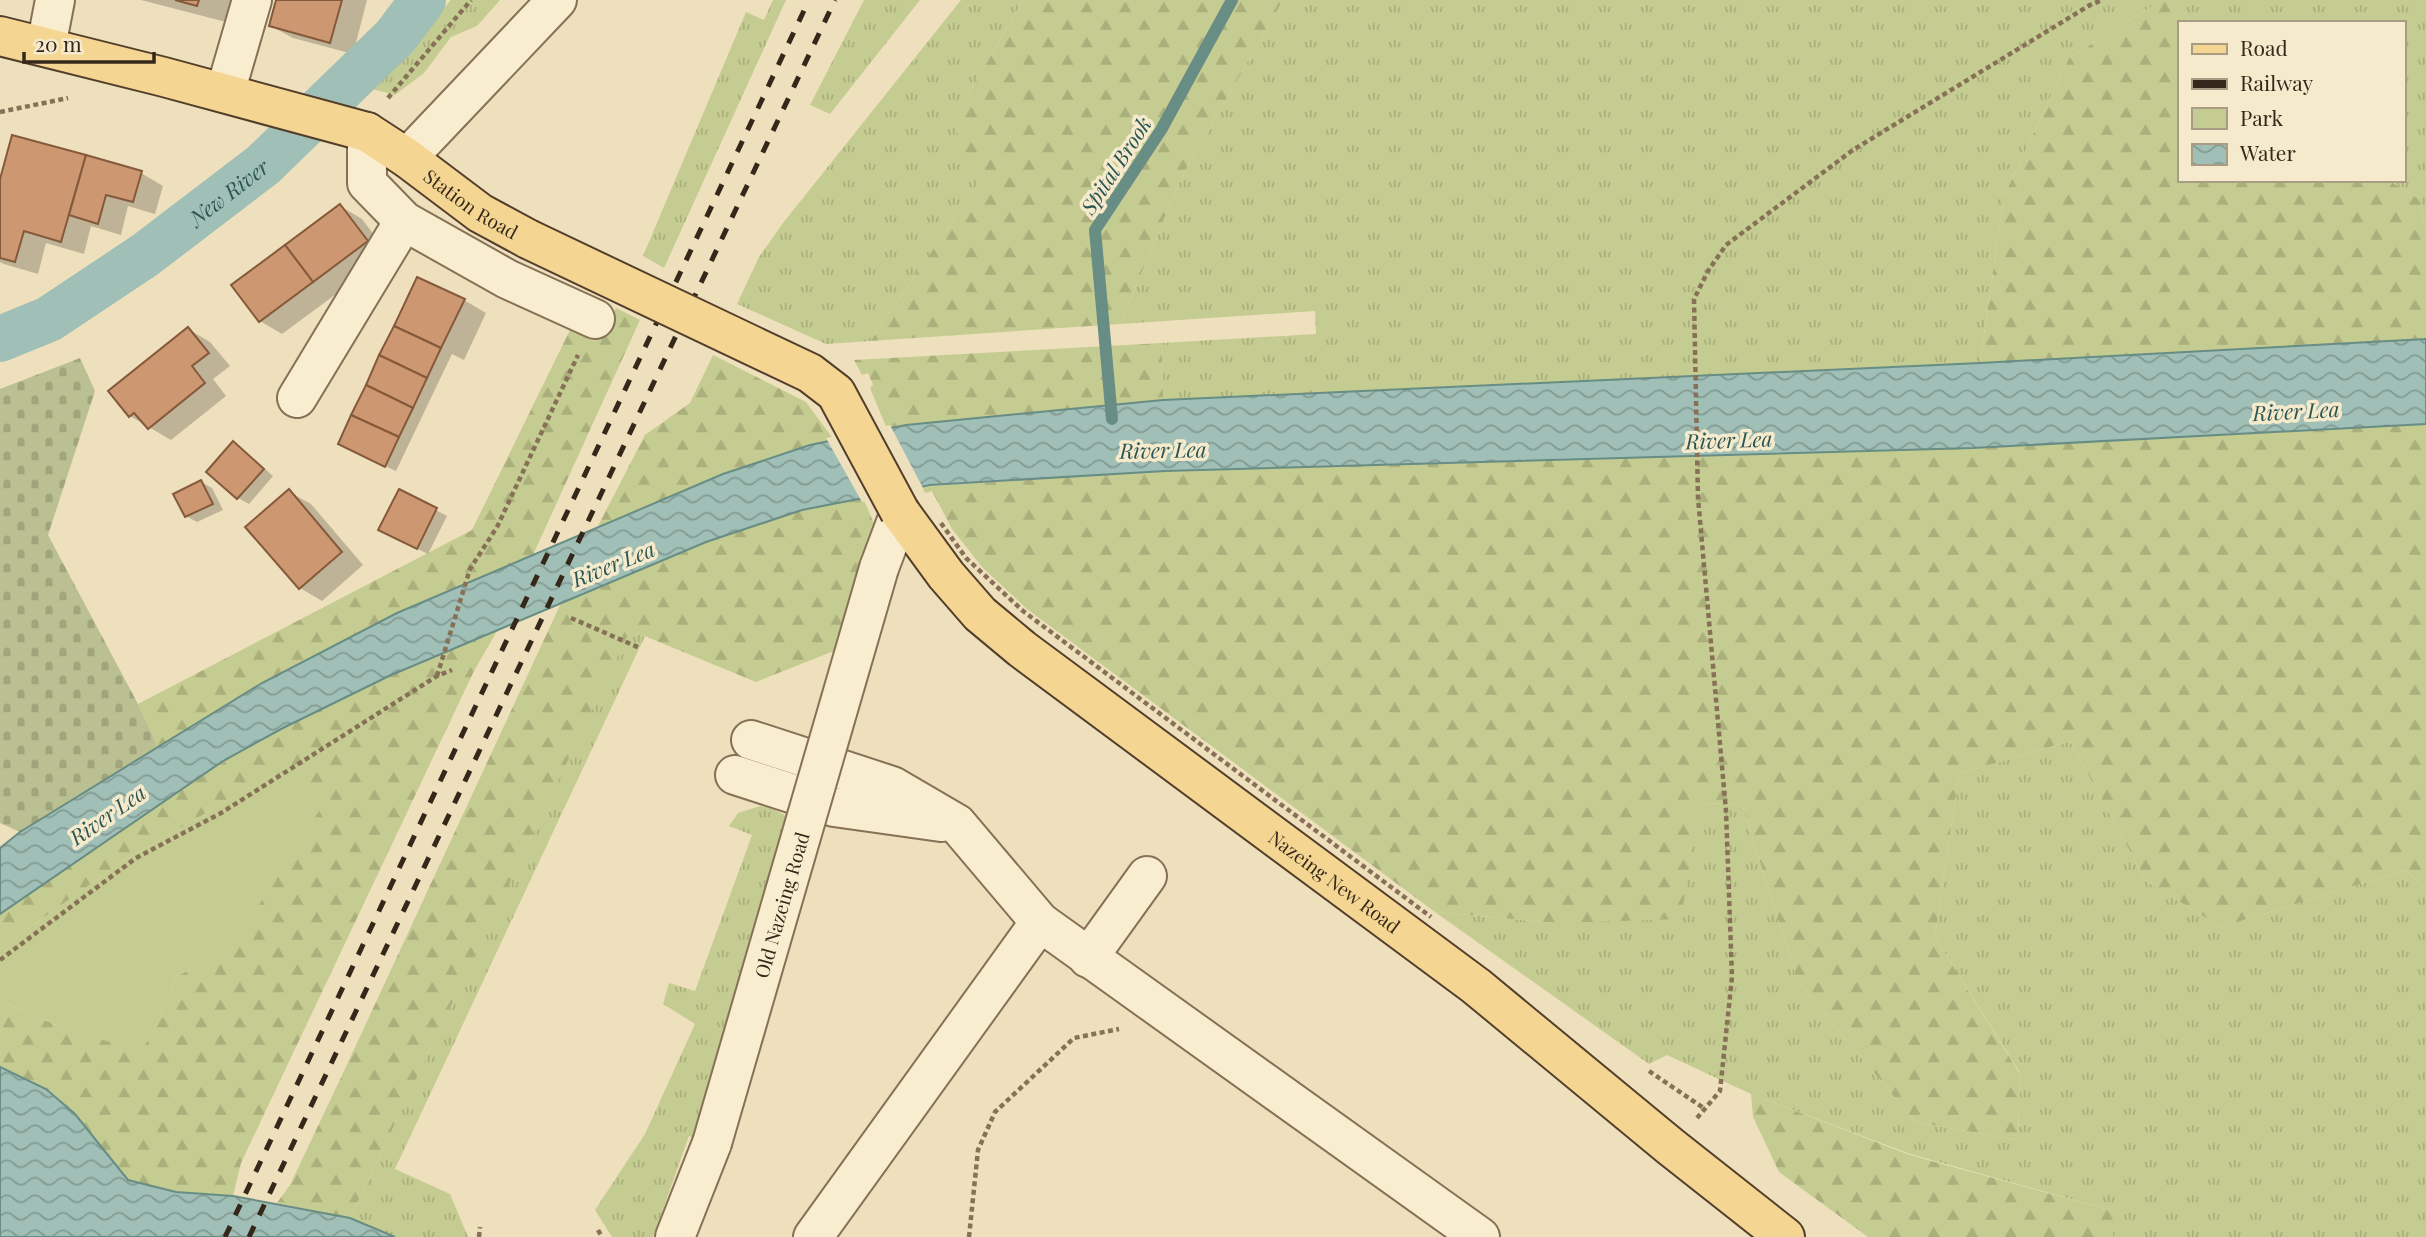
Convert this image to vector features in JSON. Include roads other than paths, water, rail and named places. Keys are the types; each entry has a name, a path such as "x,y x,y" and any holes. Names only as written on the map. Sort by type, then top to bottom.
{"main road":[{"name":"Station Road","path":"0,36 360,130 407,158 480,213 528,239 823,381 836,393 918,514"},
{"name":"Nazeing New Road","path":"918,514 946,575 991,623 1022,649 1423,928 1476,986 1785,1237"}],"street":[{"path":"46,47 55,0"},
{"path":"225,93 253,0"},
{"path":"407,158 557,0"},
{"path":"360,130 367,183 404,221 508,279 595,319"},
{"path":"297,398 404,221"},
{"name":"Old Nazeing Road","path":"675,1237 712,1143 879,568 918,514"},
{"path":"751,740 892,786 957,824 1040,922 1480,1237"},
{"path":"735,775 834,807 957,824"},
{"path":"1088,958 1147,876"},
{"path":"813,1237 1040,922"}],"water":[{"name":"River Lea","path":"2426,339 2426,424 1973,448 1165,471 930,485 802,510 706,542 389,676 283,728 223,761 0,914 0,848 20,832 262,683 397,613 723,474 810,445 906,425 1163,400 1980,363"},
{"path":"0,1067 46,1089 75,1114 128,1180 176,1192 233,1196 350,1218 395,1237 0,1237"}],"waterway":[{"name":"New River","path":"0,339 49,319 145,255 263,165 395,37 423,0"},
{"name":"Spital Brook","path":"1112,419 1095,230 1161,130 1232,0"}],"railway":[{"path":"225,1237 809,0"},
{"path":"249,1237 835,0"}]}
